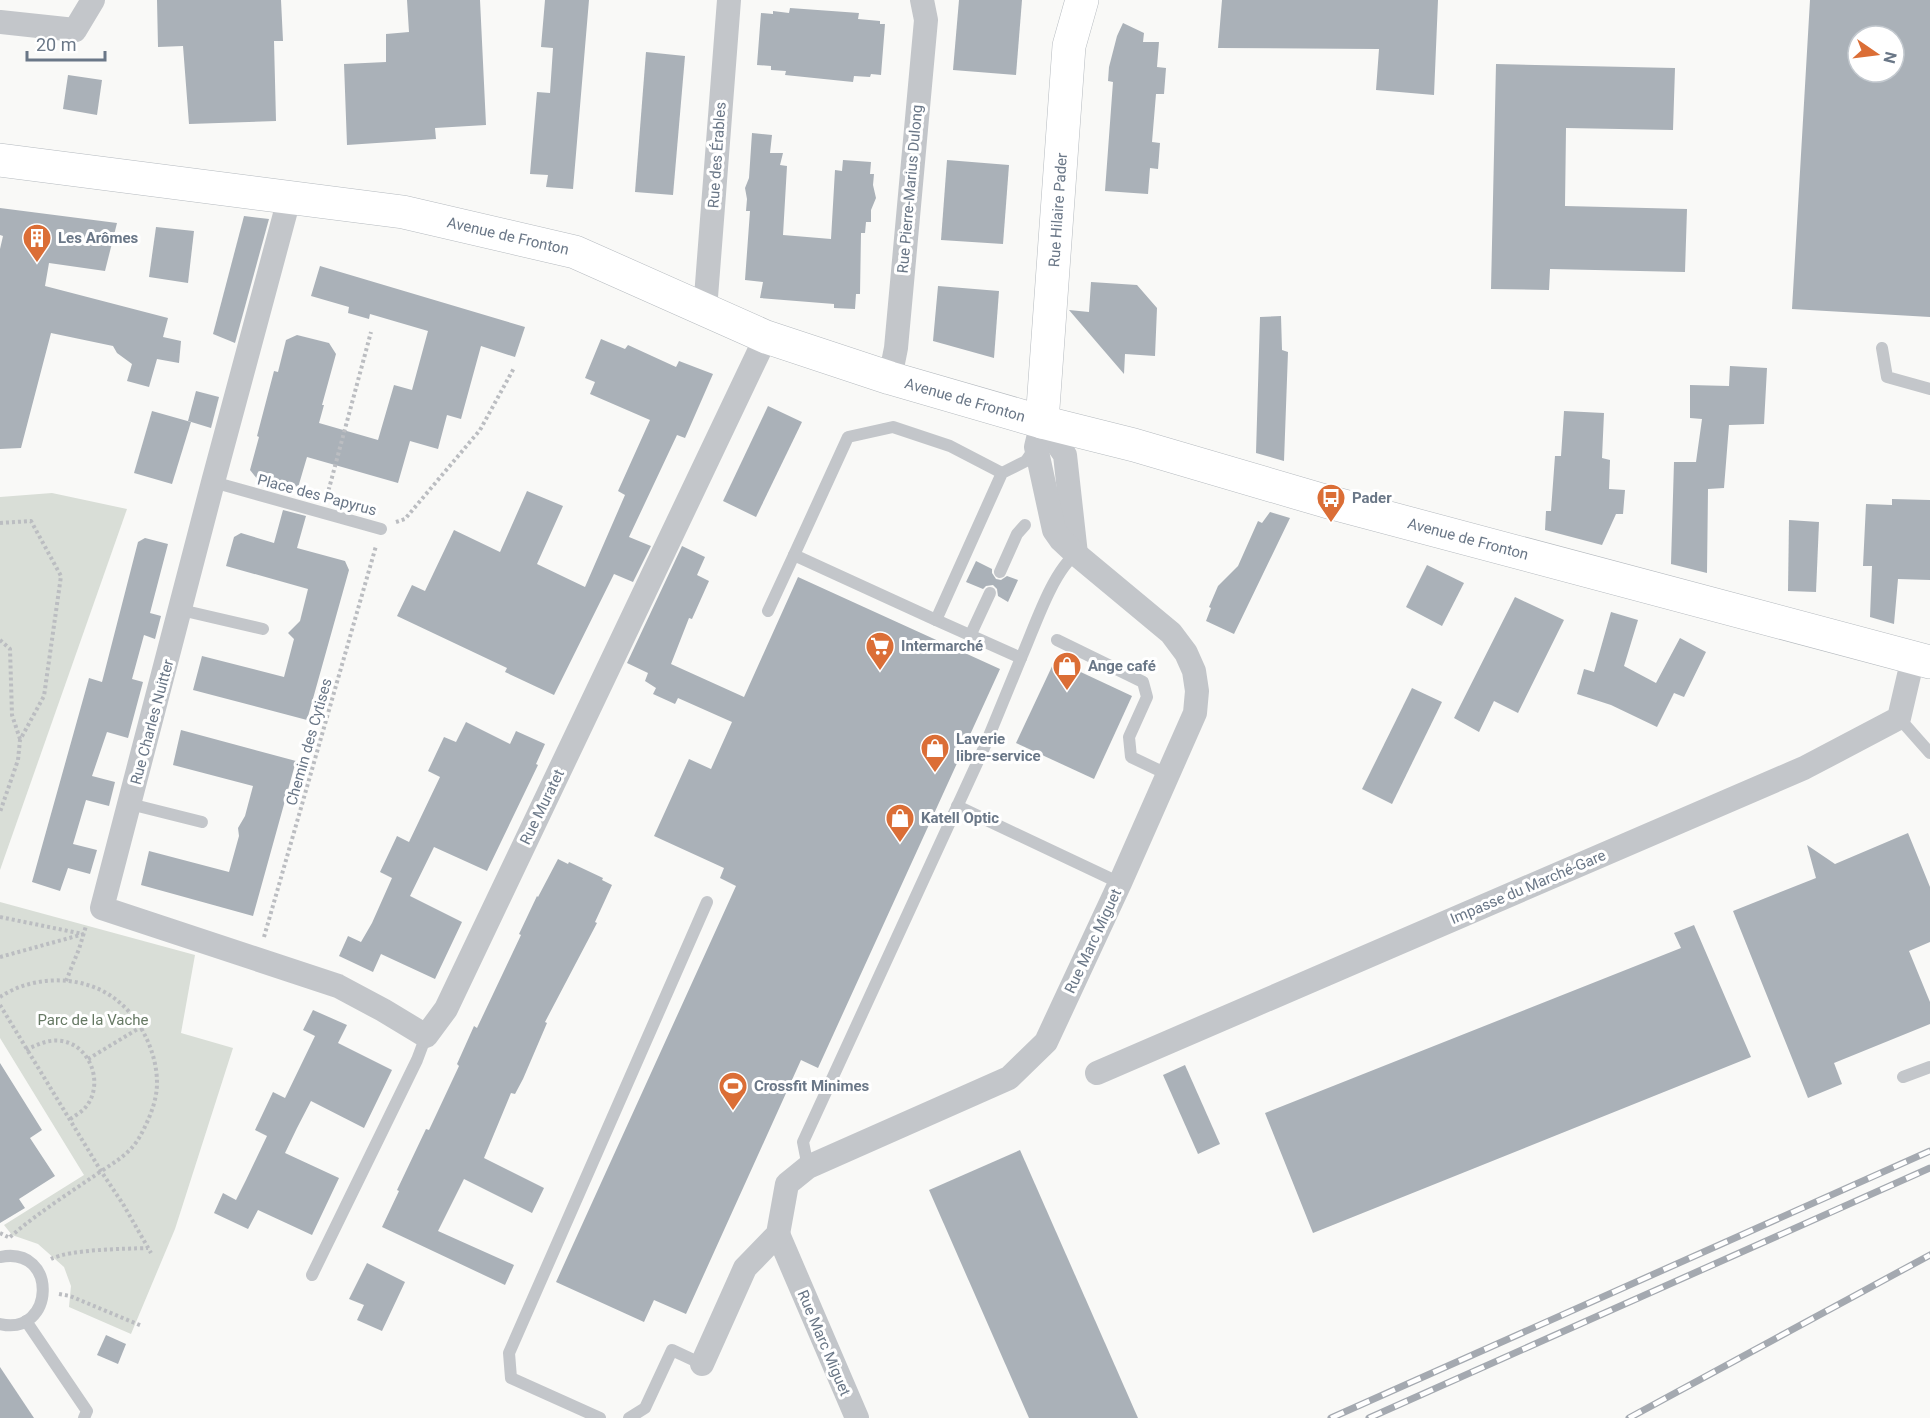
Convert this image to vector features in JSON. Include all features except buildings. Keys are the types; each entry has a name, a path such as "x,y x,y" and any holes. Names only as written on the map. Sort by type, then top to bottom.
{"street":[{"path":"0,22 75,30 93,0"},
{"name":"Rue des Érables","path":"705,310 729,0"},
{"name":"Rue Pierre-Marius Dulong","path":"890,378 896,348 926,20 922,0"},
{"name":"Rue Hilaire Pader","path":"1039,434 1069,46 1082,0"},
{"name":"Avenue de Fronton","path":"0,160 403,212 575,252 766,337 890,378 1039,434 1134,445 1325,501 1922,660"},
{"name":"Rue Charles Nuitter","path":"102,908 288,196"},
{"name":"Rue Muratet","path":"426,1036 446,1009 766,337"},
{"path":"1039,434 1065,455 1076,554"},
{"name":"Rue Marc Miguet","path":"857,1418 778,1234 787,1184 808,1167 1009,1078 1046,1042 1196,713 1197,691 1194,671 1186,653 1171,633 1076,554"},
{"path":"1899,718 1922,660"},
{"name":"Impasse du Marché-Gare","path":"1097,1073 1804,768 1899,718"},
{"path":"102,908 338,986 426,1036"},
{"path":"702,1364 745,1268 778,1234"}],"lane":[{"path":"1882,348 1887,376 1930,389"},
{"path":"768,611 848,437 893,427 950,446 1002,473"},
{"path":"936,620 1002,473 1026,461 1039,434"},
{"name":"Place des Papyrus","path":"213,482 381,529"},
{"path":"999,572 1017,534 1025,525"},
{"path":"808,1167 803,1142 984,748 1057,577 1066,561 1076,554"},
{"path":"794,555 1022,658"},
{"path":"970,636 990,593"},
{"path":"181,610 263,629"},
{"path":"1057,640 1143,682 1148,698 1129,737 1131,757 1169,775"},
{"path":"1899,718 1930,753"},
{"path":"130,804 202,822"},
{"path":"957,806 1120,883"},
{"path":"600,1418 511,1378 509,1353 706,902"},
{"name":"Rue Muratet","path":"312,1275 417,1060 426,1036"},
{"path":"1903,1077 1930,1067"},
{"path":"0,1324 15,1325 26,1321 35,1313 44,1292 40,1275 35,1267 18,1257 4,1256"},
{"path":"26,1321 87,1411 84,1418"},
{"path":"629,1418 645,1408 672,1350 702,1364"}],"path":[{"path":"322,512 371,332"},
{"name":"Place des Papyrus","path":"381,529 405,519 480,430 514,368"},
{"path":"0,523 31,521 62,576 44,696 20,740 18,760 0,812"},
{"name":"Chemin des Cytises","path":"257,960 381,529"},
{"path":"0,640 10,649 12,715 20,740"},
{"path":"66,981 87,924 102,908"},
{"path":"0,917 84,934"},
{"path":"0,957 84,934"},
{"path":"0,997 14,988 39,981 66,981 96,988 121,1004 141,1027 152,1053 157,1083 152,1110 138,1140 118,1161 9,1237 4,1256"},
{"path":"0,1005 152,1252"},
{"path":"88,1059 141,1027"},
{"path":"26,1050 42,1042 63,1041 80,1049 88,1059 94,1074 93,1090 86,1107 69,1120"},
{"path":"0,1233 9,1237"},
{"path":"35,1267 57,1256 93,1251 148,1248"},
{"path":"44,1292 70,1296 142,1326"}],"green space":[{"path":"52,493 127,509 0,870 0,497"},
{"name":"Parc de la Vache","path":"0,902 195,955 181,1033 233,1048 175,1229 131,1334 69,1307 71,1286 64,1267 38,1244 12,1235 4,1225 84,1175 0,1038"}],"railway":[{"path":"1331,1418 1930,1151"},
{"path":"1369,1418 1930,1168"},
{"path":"1629,1418 1930,1255"}],"place":[{"name":"Les Arômes","path":"37,264"},
{"name":"Pader","path":"1331,524"},
{"name":"Intermarché","path":"880,672"},
{"name":"Ange café","path":"1067,692"},
{"name":"Laverie libre-service","path":"935,774"},
{"name":"Katell Optic","path":"900,844"},
{"name":"Crossfit Minimes","path":"733,1112"}]}
